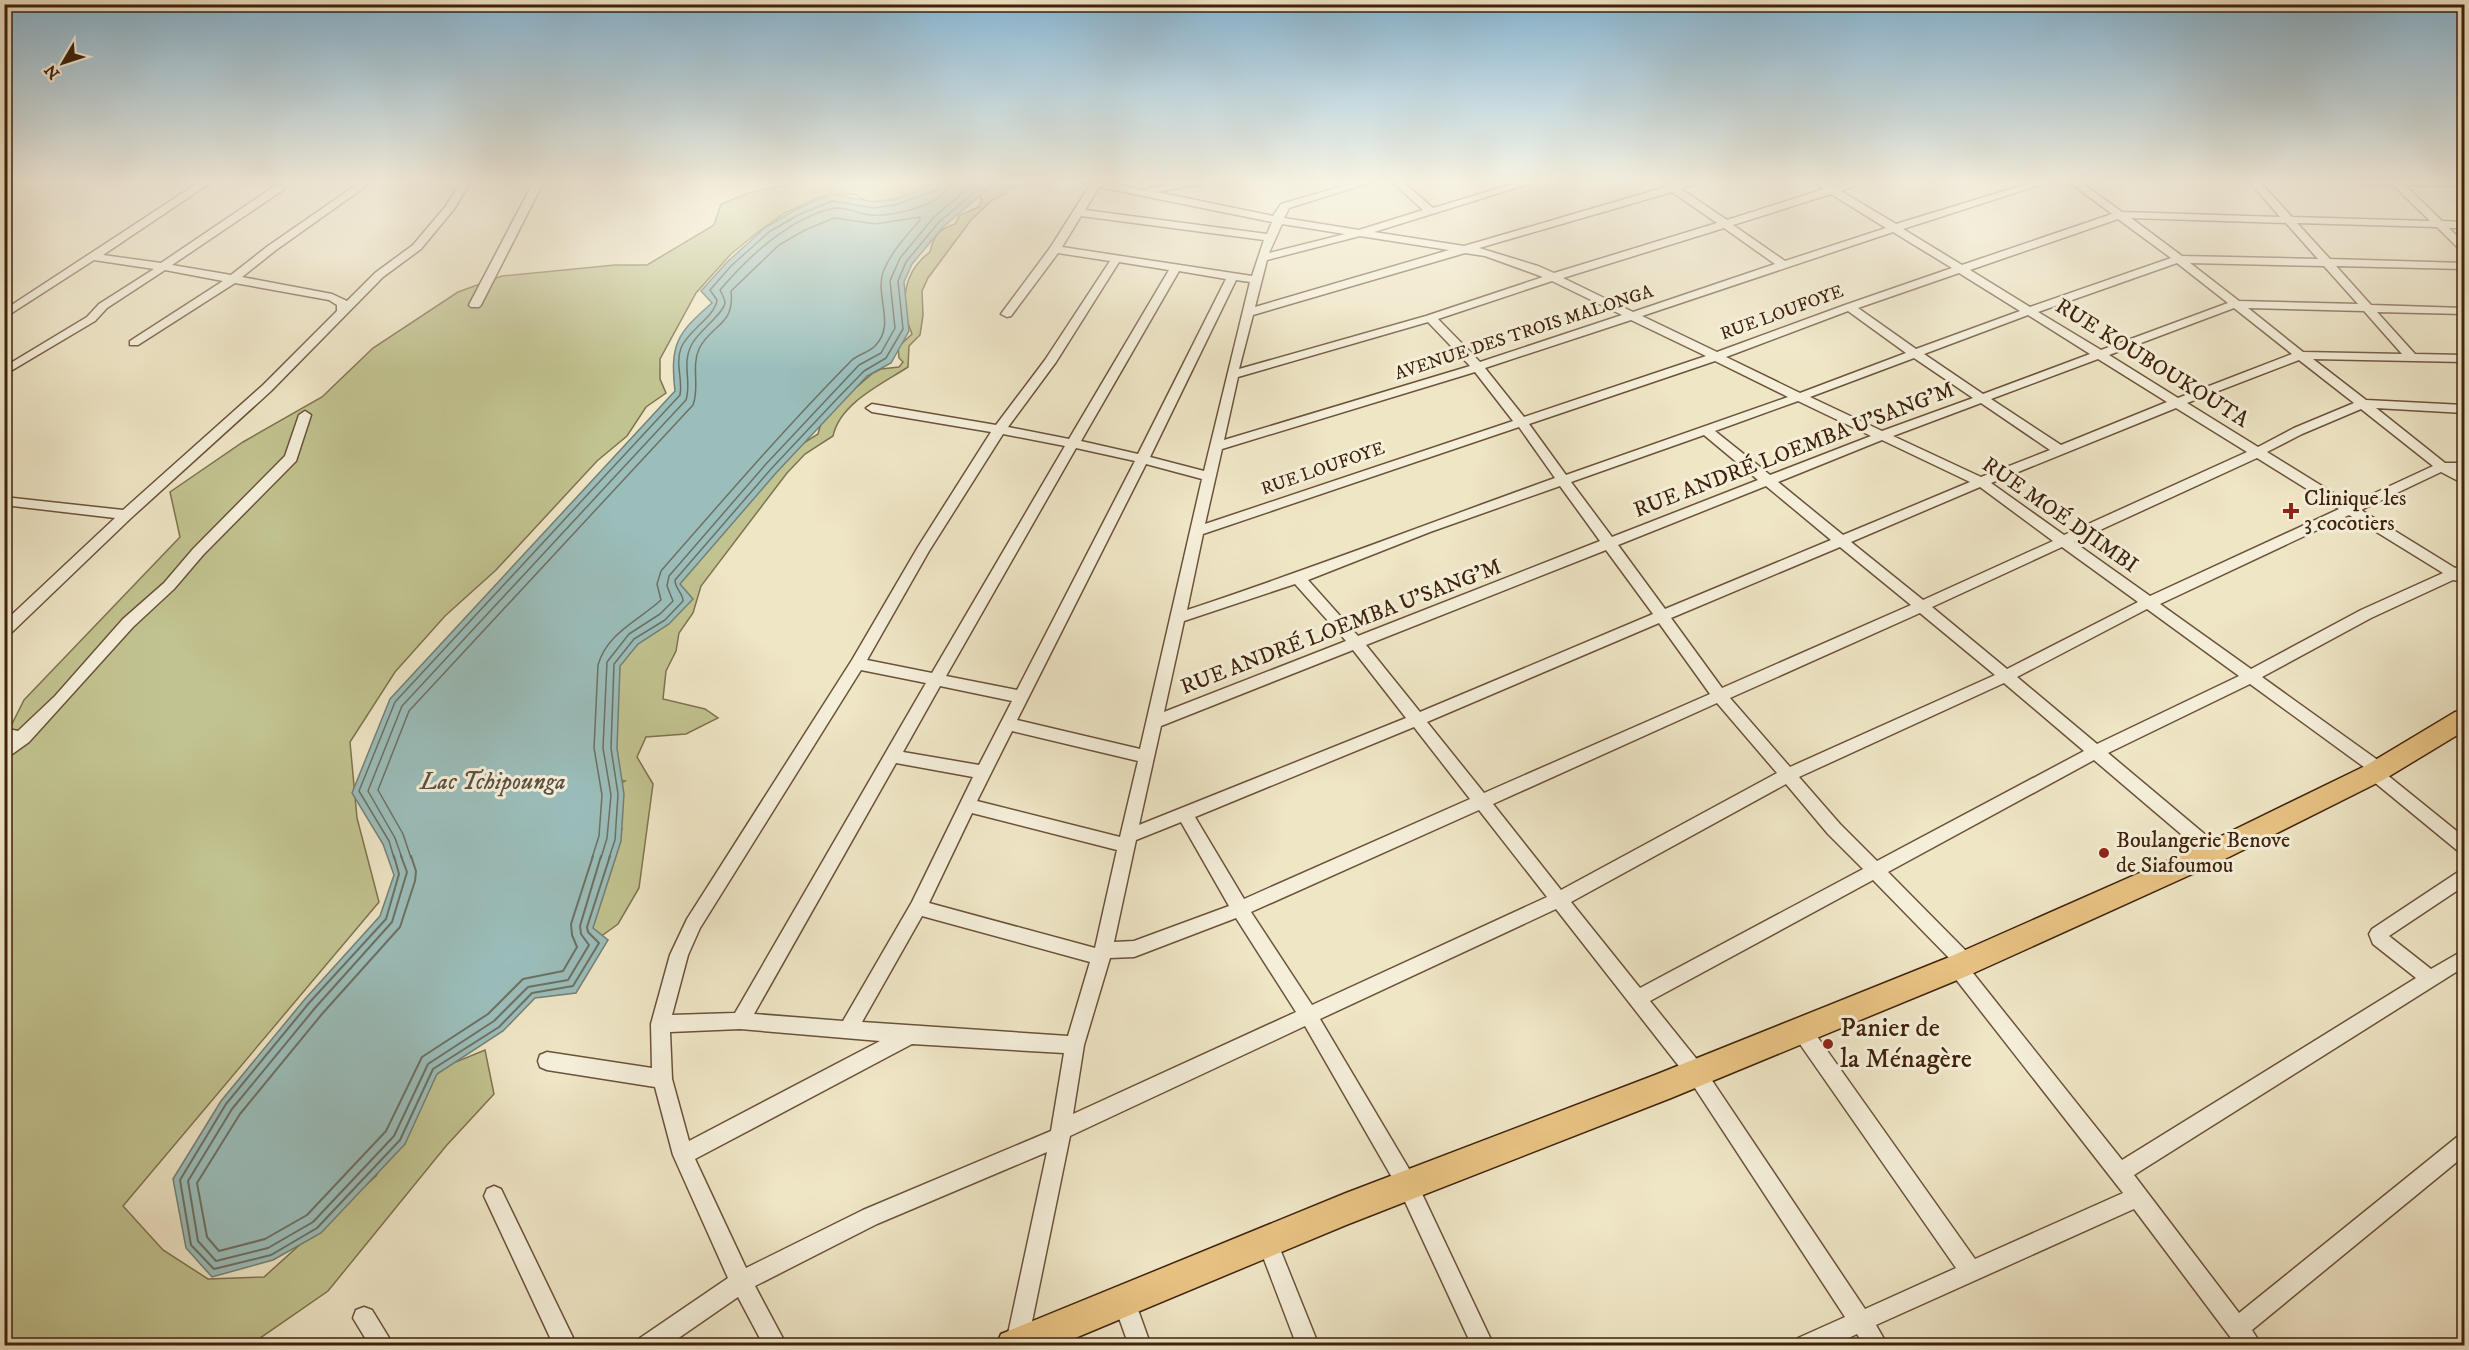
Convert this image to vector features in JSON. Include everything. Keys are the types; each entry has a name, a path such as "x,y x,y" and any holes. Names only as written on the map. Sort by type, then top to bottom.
{"highway":[{"path":"1015,1344 1267,1241 1802,1031 1961,965 2214,852 2377,771 2464,719"}],"street":[{"path":"4,315 113,244"},
{"path":"4,372 91,319 103,306 196,244"},
{"path":"134,343 170,322 281,244"},
{"path":"4,631 126,515 267,388 379,275 419,244"},
{"path":"475,305 506,244"},
{"path":"1007,314 1058,244"},
{"path":"1015,1344 1060,1133 1075,1045 1101,954 1148,757 1232,375 1262,258 1268,244"},
{"path":"1262,258 1322,244"},
{"name":"RUE MOÉ DJIMBI","path":"1425,244 1510,259 1636,316 1799,397 1981,482 2250,676 2377,771 2464,846"},
{"path":"1250,312 1482,244"},
{"path":"1232,375 1430,318 1660,244"},
{"path":"1754,244 1785,266"},
{"name":"AVENUE DES TROIS MALONGA","path":"1216,447 1478,367 1849,244"},
{"name":"RUE KOUBOUKOUTA","path":"1921,244 2256,453 2461,575"},
{"name":"RUE LOUFOYE","path":"1198,531 1718,356 1849,306 2035,244"},
{"path":"2160,244 2442,467 2464,480"},
{"path":"2309,244 2410,357"},
{"path":"1055,249 1257,280"},
{"path":"93,257 165,265 232,280 332,297 343,304 343,311"},
{"path":"1177,618 1298,578 1425,529 1799,397 1914,353 2179,258 2464,266"},
{"path":"776,1346 741,1282 683,1155 662,1079 660,1024 679,955 693,924 857,664 923,550 999,429 1050,362 1116,260"},
{"path":"740,1021 1176,267"},
{"path":"848,1029 918,907 982,772 1009,724 1233,275"},
{"name":"RUE ANDRÉ LOEMBA U'SANG'M","path":"1155,722 1884,435 2236,304 2464,311"},
{"path":"1849,306 1914,353 2059,450"},
{"path":"1430,318 1478,367 1521,422 1719,695 1834,829 1961,965 2251,1346"},
{"path":"967,805 1128,841 1185,815 1981,482 2301,355 2464,359"},
{"path":"918,907 1101,954 1134,949 1240,909 1480,803 1920,607 2256,453 2298,431 2363,404 2464,410"},
{"path":"872,408 1075,443 1143,457 1210,477"},
{"path":"4,754 60,700 128,623 169,585 198,552 291,458 301,432 304,415"},
{"path":"1705,429 2006,676 2214,852"},
{"path":"648,1346 741,1282 870,1217 1060,1133 1308,1014 1558,900 1788,775 2006,676 2148,603 2442,467 2464,467"},
{"path":"4,501 126,515"},
{"path":"1637,999 2095,752 2250,676 2366,614 2461,575"},
{"path":"1298,578 1357,644 1480,803 1696,1073 1877,1346"},
{"path":"857,664 1022,697"},
{"path":"1009,724 1148,757"},
{"path":"4,734 23,738"},
{"path":"892,756 982,772"},
{"path":"1185,815 1240,909 1308,1014 1408,1186 1483,1346"},
{"path":"2431,979 2379,939 2378,934 2464,877"},
{"path":"2120,1173 2464,958"},
{"path":"660,1024 740,1021 910,1035 1075,1045"},
{"path":"1802,1031 1972,1272"},
{"path":"683,1155 910,1035"},
{"path":"547,1060 662,1079"},
{"path":"2237,1328 2464,1144"},
{"path":"494,1196 566,1346"},
{"path":"1806,1346 1860,1319 1972,1272 2137,1197"},
{"path":"1267,1241 1308,1346"},
{"path":"1124,1301 1140,1346"},
{"path":"364,1318 383,1346"}],"green space":[{"path":"682,244 743,244 731,254 696,293 660,359 660,379 666,393 646,407 627,436 597,461 496,570 445,616 395,672 350,742 357,818 379,902 123,1206 163,1250 208,1279 264,1277 376,1176 418,1100 441,1068 485,1050 494,1094 446,1146 328,1291 250,1345 5,1345 4,740 24,700 180,537 170,492 243,442 322,397 373,348 458,292 502,276 615,265 647,265"},
{"path":"932,244 953,244 928,278 922,291 923,315 920,335 909,346 908,367 863,395 844,414 833,436 805,454 787,473 701,586 693,613 679,633 676,651 666,671 663,699 705,709 718,718 686,734 646,737 637,757 653,784 639,888 618,924 596,940 579,933 615,841 622,829 601,797 625,781 610,779 614,671 671,585 791,451 818,434 823,416 873,373 881,369 899,367 903,362 899,358 898,347 912,334 906,311 906,289 914,269 930,252"}],"water":[{"name":"Lac Tchipounga","path":"747,244 929,244 912,264 904,282 909,331 891,363 867,376 776,473 680,584 693,599 669,624 638,644 620,666 617,748 624,794 621,841 593,928 608,940 576,993 535,998 503,1031 437,1074 405,1144 321,1233 273,1260 212,1277 186,1248 173,1179 221,1101 305,999 380,916 394,875 383,844 352,793 390,699 675,391 674,362 678,341 690,323 712,303 701,291"}],"place":[{"name":"Clinique les 3 cocotiers","path":"2291,511"},
{"name":"Boulangerie Benove de Siafoumou","path":"2104,853"},
{"name":"Panier de la Ménagère","path":"1828,1044"}]}
